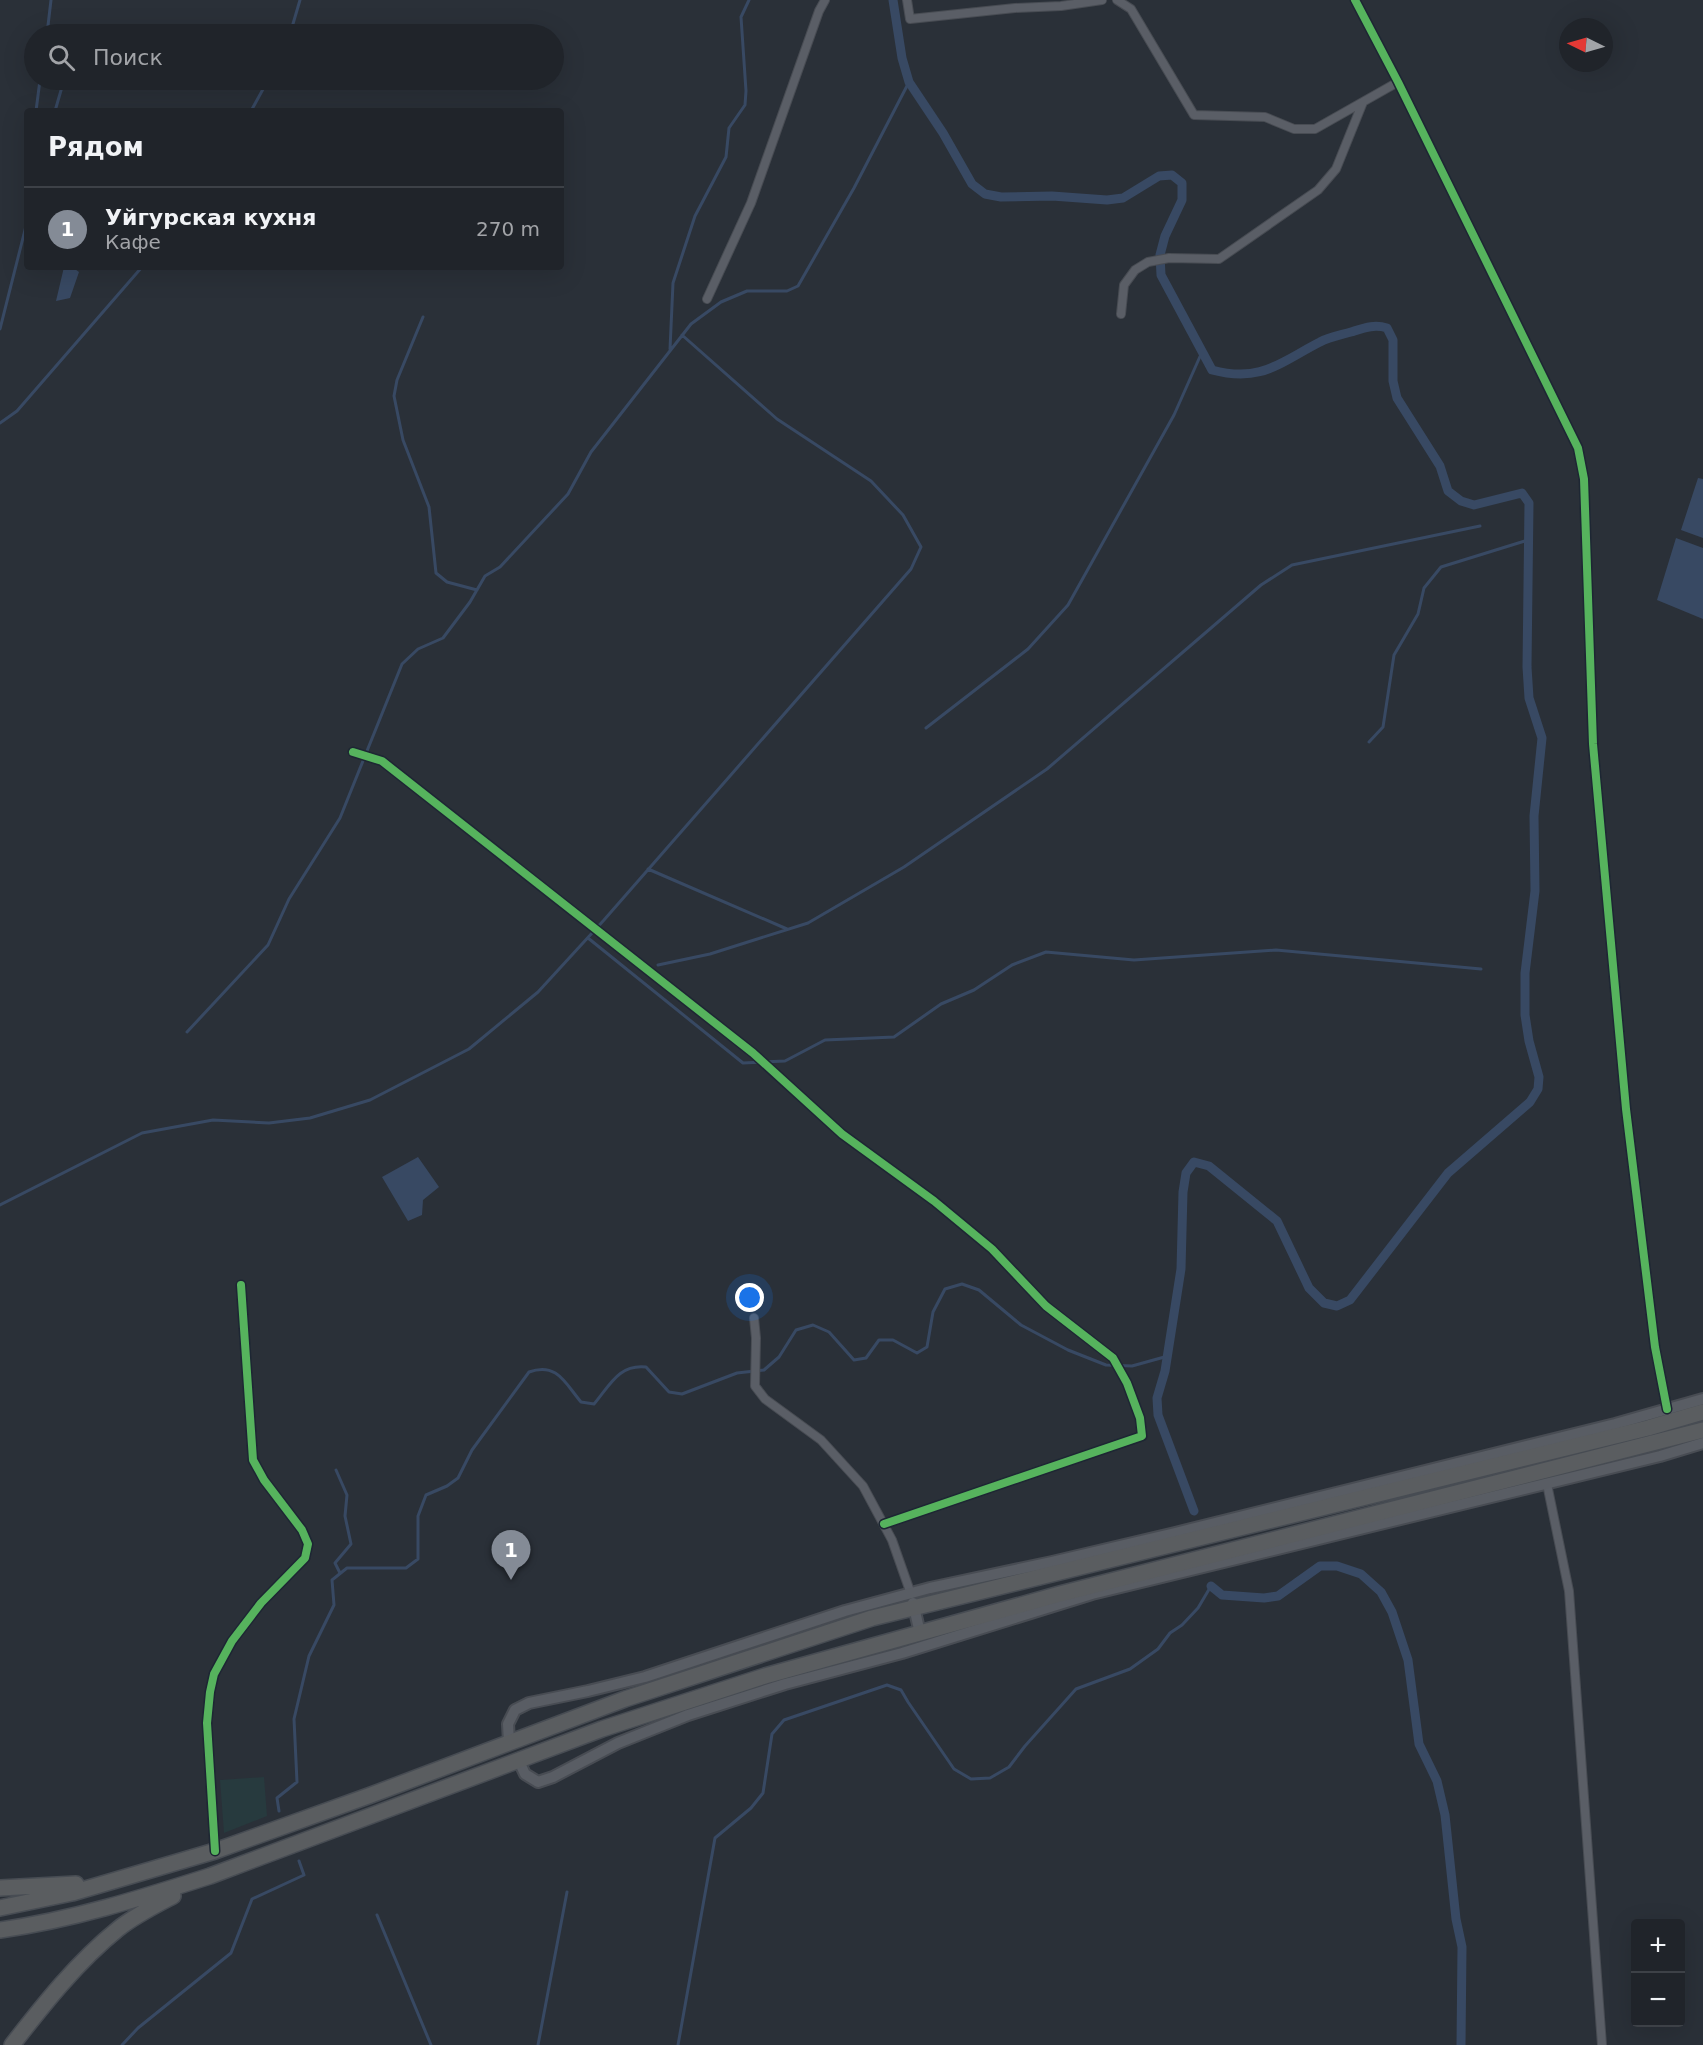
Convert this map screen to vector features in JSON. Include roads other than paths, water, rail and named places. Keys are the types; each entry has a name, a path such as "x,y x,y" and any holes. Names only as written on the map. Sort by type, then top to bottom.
{"highway":[{"path":"0,1908 72,1893 215,1851 625,1699 872,1618 913,1601 1648,1428 1703,1412"},
{"path":"0,1930 147,1897 210,1876 602,1729 765,1676 899,1646 920,1632 1071,1591 1703,1430"},
{"path":"12,2045 62,1983 92,1951 119,1928 149,1908 210,1876"},
{"path":"0,1888 106,1882"}],"street":[{"path":"707,300 751,203 819,11 825,0"},
{"path":"907,0 910,19 1015,4 1061,6 1102,0"},
{"path":"1117,0 1131,9 1194,115 1265,117 1294,129 1315,129 1398,82"},
{"path":"1355,0 1398,82 1578,448 1584,479 1593,744 1626,1109 1655,1347 1667,1410"},
{"path":"1121,314 1125,285 1135,270 1148,262 1169,258 1219,259 1318,190 1336,168 1363,102"},
{"path":"353,752 382,761 744,1046 842,1134 934,1201 984,1242 1046,1306 1113,1358 1127,1383 1140,1418 1142,1436 884,1524"},
{"path":"215,1851 207,1723 214,1674 232,1641 261,1603 305,1558 308,1544 302,1530 264,1480 253,1460 241,1284"},
{"path":"754,1318 755,1386 765,1399 820,1440 863,1486 892,1540 913,1601 920,1632"},
{"path":"509,1742 508,1724 515,1710 529,1703 645,1677 845,1611 913,1601 1703,1399"},
{"path":"518,1760 525,1774 538,1782 553,1777 618,1743 688,1715 899,1646 1092,1594 1660,1456 1703,1443"},
{"path":"1546,1484 1569,1591 1602,2045"}],"water":[{"path":"63,270 79,272 70,298 56,301"},
{"path":"1698,478 1703,479 1703,538 1681,530"},
{"path":"1676,538 1703,548 1703,619 1657,600"},
{"path":"418,1157 439,1187 423,1200 422,1215 408,1221 382,1177"}],"waterway":[{"path":"48,24 51,0"},
{"path":"293,24 300,0"},
{"path":"670,349 673,283 695,216 726,157 729,128 745,105 741,17 749,0"},
{"path":"893,0 902,58 909,82 943,133 972,184 985,194 1001,197 1052,196 1107,200 1123,198 1159,176 1172,175 1182,183 1182,200 1165,236 1160,255 1161,275 1212,370 1244,374 1257,372 1281,364 1327,339 1369,327 1387,328 1393,340 1393,381 1397,398 1440,466 1448,491 1461,501 1474,505 1522,493 1529,503 1527,667 1529,698 1542,738 1534,816 1535,891 1525,973 1525,1015 1529,1041 1539,1077 1538,1089 1530,1102 1448,1173 1350,1300 1337,1306 1324,1303 1309,1288 1277,1221 1209,1166 1194,1162 1186,1173 1183,1192 1181,1269 1165,1371 1157,1398 1158,1415 1194,1511"},
{"path":"187,1032 268,945 289,899 340,818 402,664 418,649 443,638 470,602 485,576 500,567 568,494 591,452 691,324 721,302 747,291 787,291 798,286 854,188 909,82"},
{"path":"36,108 39,90"},
{"path":"56,108 61,90"},
{"path":"253,108 263,90"},
{"path":"0,329 24,234"},
{"path":"0,423 17,411 139,270"},
{"path":"423,317 397,380 394,396 403,440 429,507 436,573 447,582 477,590"},
{"path":"0,1205 142,1133 213,1120 269,1123 310,1118 370,1100 469,1049 538,992 604,920 911,569 921,547 903,515 871,481 777,419 682,335"},
{"path":"926,728 1028,649 1068,605 1174,415 1202,352"},
{"path":"658,965 710,954 808,923 904,867 1047,769 1261,585 1292,565 1480,526"},
{"path":"1369,742 1383,727 1394,655 1418,614 1424,588 1441,567 1528,540"},
{"path":"648,869 787,929"},
{"path":"588,938 743,1063 785,1061 825,1040 894,1037 941,1004 974,990 1012,965 1046,952 1134,960 1276,950 1481,969"},
{"path":"279,1811 277,1798 297,1782 294,1719 309,1656 334,1605 332,1580 347,1568 406,1568 418,1559 418,1516 426,1495 447,1486 458,1478 472,1450 529,1372 539,1370 554,1372 581,1402 594,1404 616,1377 622,1372 637,1367 646,1367 669,1392 682,1394 737,1373 764,1370 779,1357 796,1330 813,1325 829,1332 854,1360 866,1358 879,1340 893,1340 917,1353 927,1347 933,1312 945,1289 962,1284 979,1290 1021,1325 1068,1350 1106,1365 1132,1366 1168,1356"},
{"path":"336,1470 347,1495 345,1516 351,1544 335,1563 340,1573"},
{"path":"1211,1586 1222,1595 1264,1598 1278,1596 1320,1566 1337,1566 1361,1574 1381,1592 1392,1612 1408,1660 1419,1744 1437,1781 1445,1815 1456,1919 1462,1947 1461,2045"},
{"path":"678,2045 715,1838 751,1808 763,1793 772,1734 784,1720 887,1685 901,1690 954,1769 971,1779 990,1778 1009,1767 1076,1689 1130,1669 1158,1649 1170,1633 1182,1625 1198,1608 1211,1586"},
{"path":"122,2045 138,2028 231,1953 252,1899 304,1875 299,1861"},
{"path":"538,2045 567,1892"},
{"path":"377,1915 431,2045"}],"place":[{"name":"Уйгурская кухня","path":"511,1580"}]}
